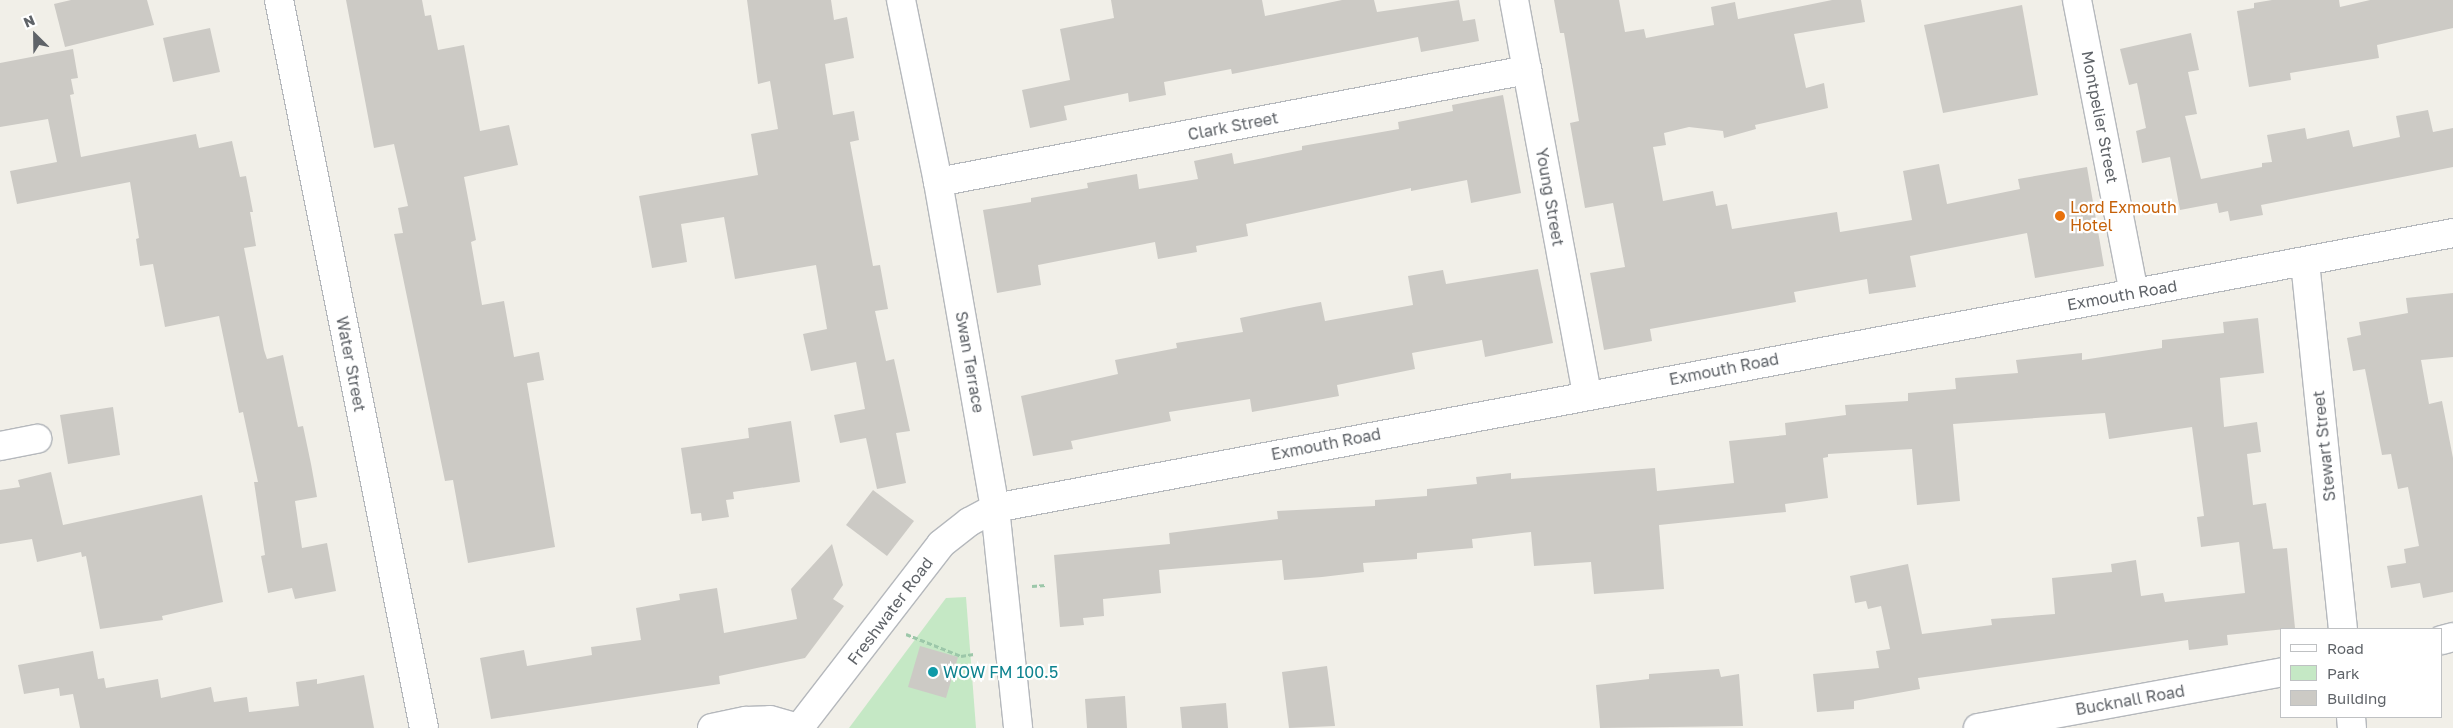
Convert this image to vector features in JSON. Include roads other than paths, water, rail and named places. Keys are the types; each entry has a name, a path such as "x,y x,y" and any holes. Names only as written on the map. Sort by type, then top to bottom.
{"street":[{"name":"Water Street","path":"279,0 424,728"},
{"name":"Swan Terrace","path":"901,0 938,182 995,508 1018,728"},
{"name":"Young Street","path":"1514,0 1587,394"},
{"name":"Montpelier Street","path":"2078,0 2134,292"},
{"name":"Clark Street","path":"938,182 1527,70"},
{"name":"Exmouth Road","path":"995,508 1587,394 2453,233"},
{"name":"Stewart Street","path":"2305,262 2343,628"},
{"path":"0,446 37,439"},
{"name":"Freshwater Road","path":"798,728 884,620 941,544 969,522 995,508"},
{"name":"Bucknall Road","path":"1978,728 2280,672"},
{"path":"712,728 746,721 770,720 798,728"}],"place":[{"name":"Lord Exmouth Hotel","path":"2060,216"},
{"name":"WOW FM 100.5","path":"933,672"}]}
